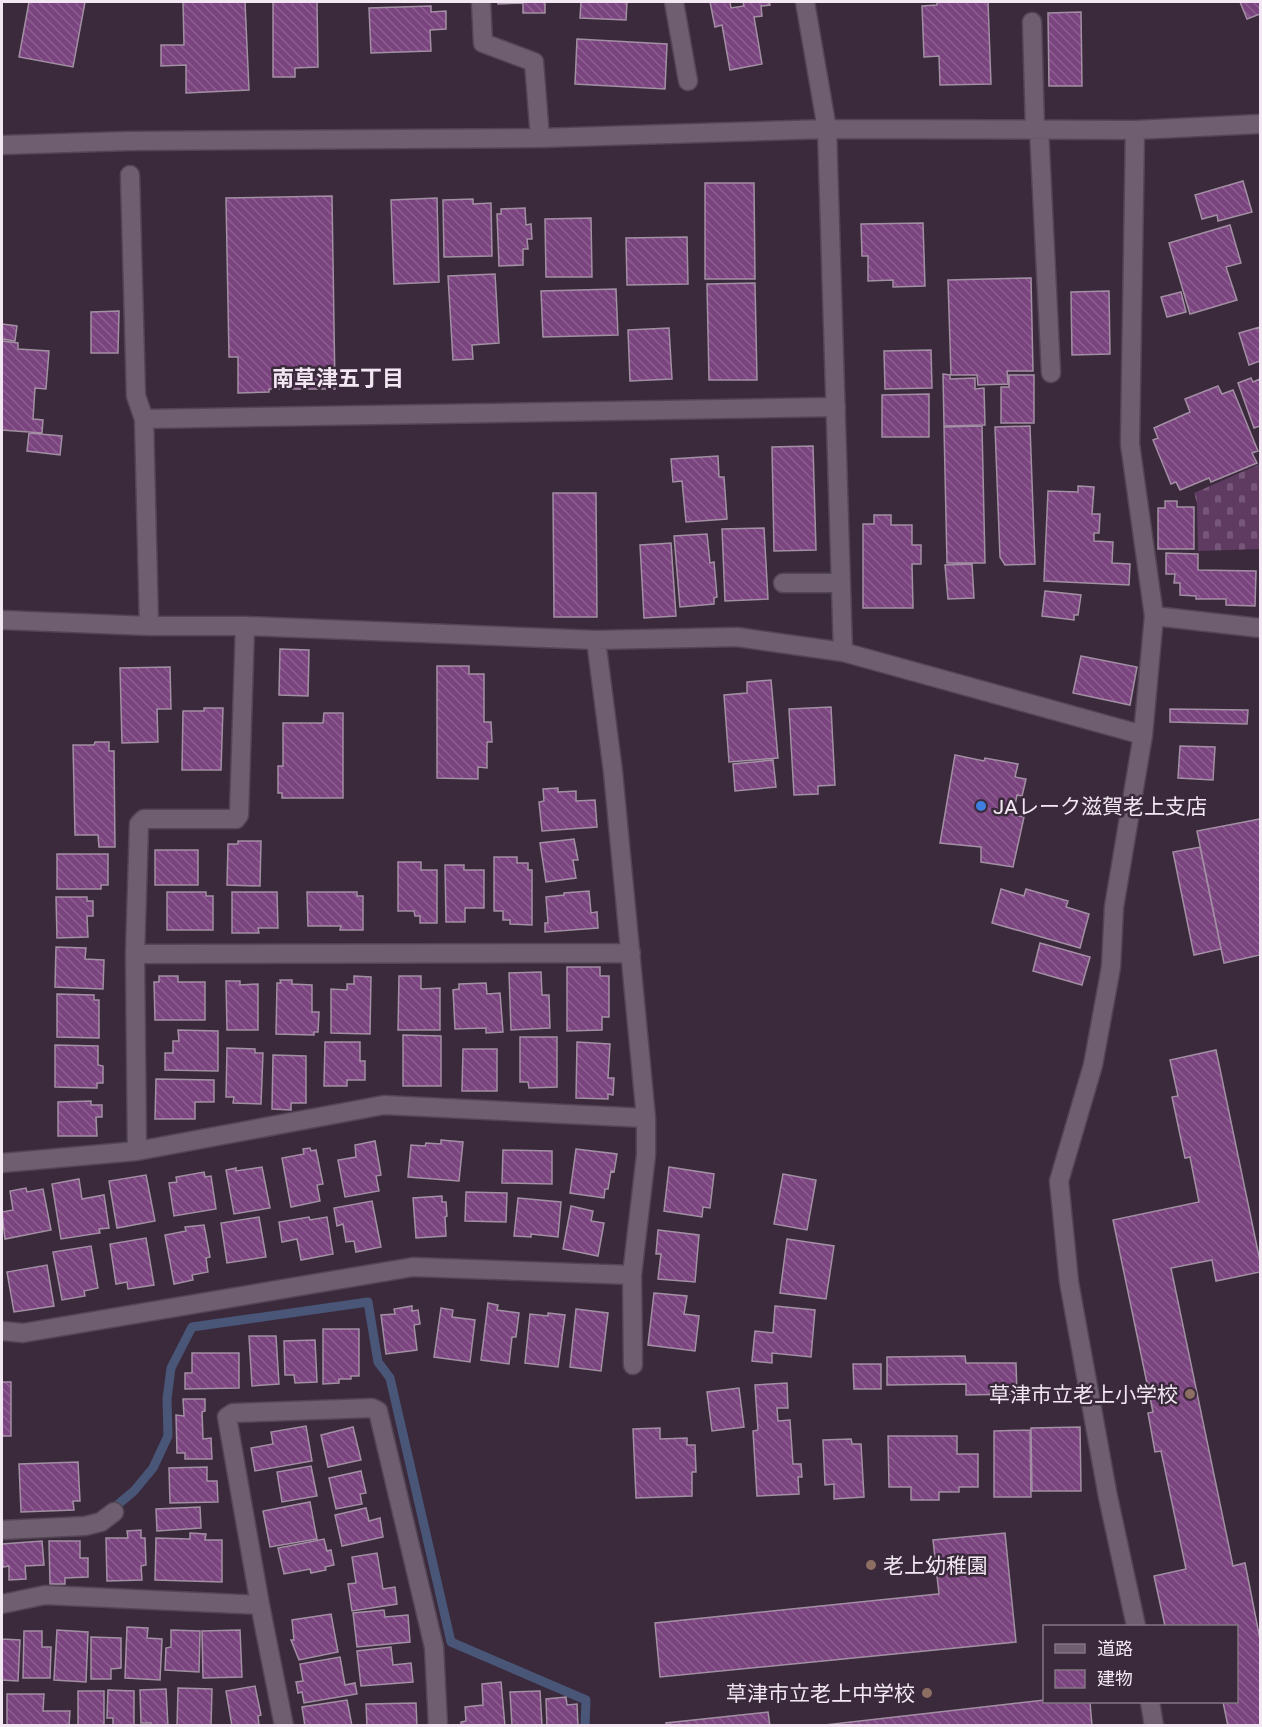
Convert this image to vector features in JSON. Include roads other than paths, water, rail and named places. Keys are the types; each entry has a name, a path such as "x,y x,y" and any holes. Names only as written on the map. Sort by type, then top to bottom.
{"street":[{"path":"481,2 483,43 534,62 540,138"},
{"path":"674,2 688,81"},
{"path":"805,2 827,129 843,652"},
{"path":"1032,22 1051,373"},
{"path":"2,145 129,141 540,138 827,129 1135,130 1260,124"},
{"path":"1135,130 1130,444 1154,616 1143,735 1114,907 1111,967 1093,1065 1059,1181 1069,1282 1108,1497 1136,1625"},
{"path":"130,175 136,396 144,419 149,626"},
{"path":"144,419 836,407"},
{"path":"783,583 841,583"},
{"path":"1154,616 1260,628"},
{"path":"2,620 149,626 245,626 596,640 737,637 843,652 1143,735"},
{"path":"137,1151 135,954 139,824 144,819 236,819 239,815 245,626"},
{"path":"596,640 613,772 646,1118 646,1155 632,1275 633,1365"},
{"path":"135,954 631,953"},
{"path":"2,1163 137,1151 384,1105 646,1118"},
{"path":"2,1331 23,1333 413,1267 632,1275"},
{"path":"284,1725 227,1417 233,1413 372,1408 378,1411 434,1647 438,1725"},
{"path":"2,1530 84,1526 101,1522 114,1512"},
{"path":"2,1604 45,1595 260,1605"},
{"path":"1150,1703 1154,1725"}],"waterway":[{"path":"110,1511 134,1491 153,1468 168,1436 167,1399 171,1368 192,1327 368,1302 378,1362 390,1378 451,1642 586,1700 585,1726"}],"place":[{"name":"JAレーク滋賀老上支店","path":"981,806"},
{"name":"草津市立老上小学校","path":"1190,1394"},
{"name":"老上幼稚園","path":"871,1565"},
{"name":"草津市立老上中学校","path":"927,1693"}],"district":[{"name":"南草津五丁目","path":"338,377"}]}
